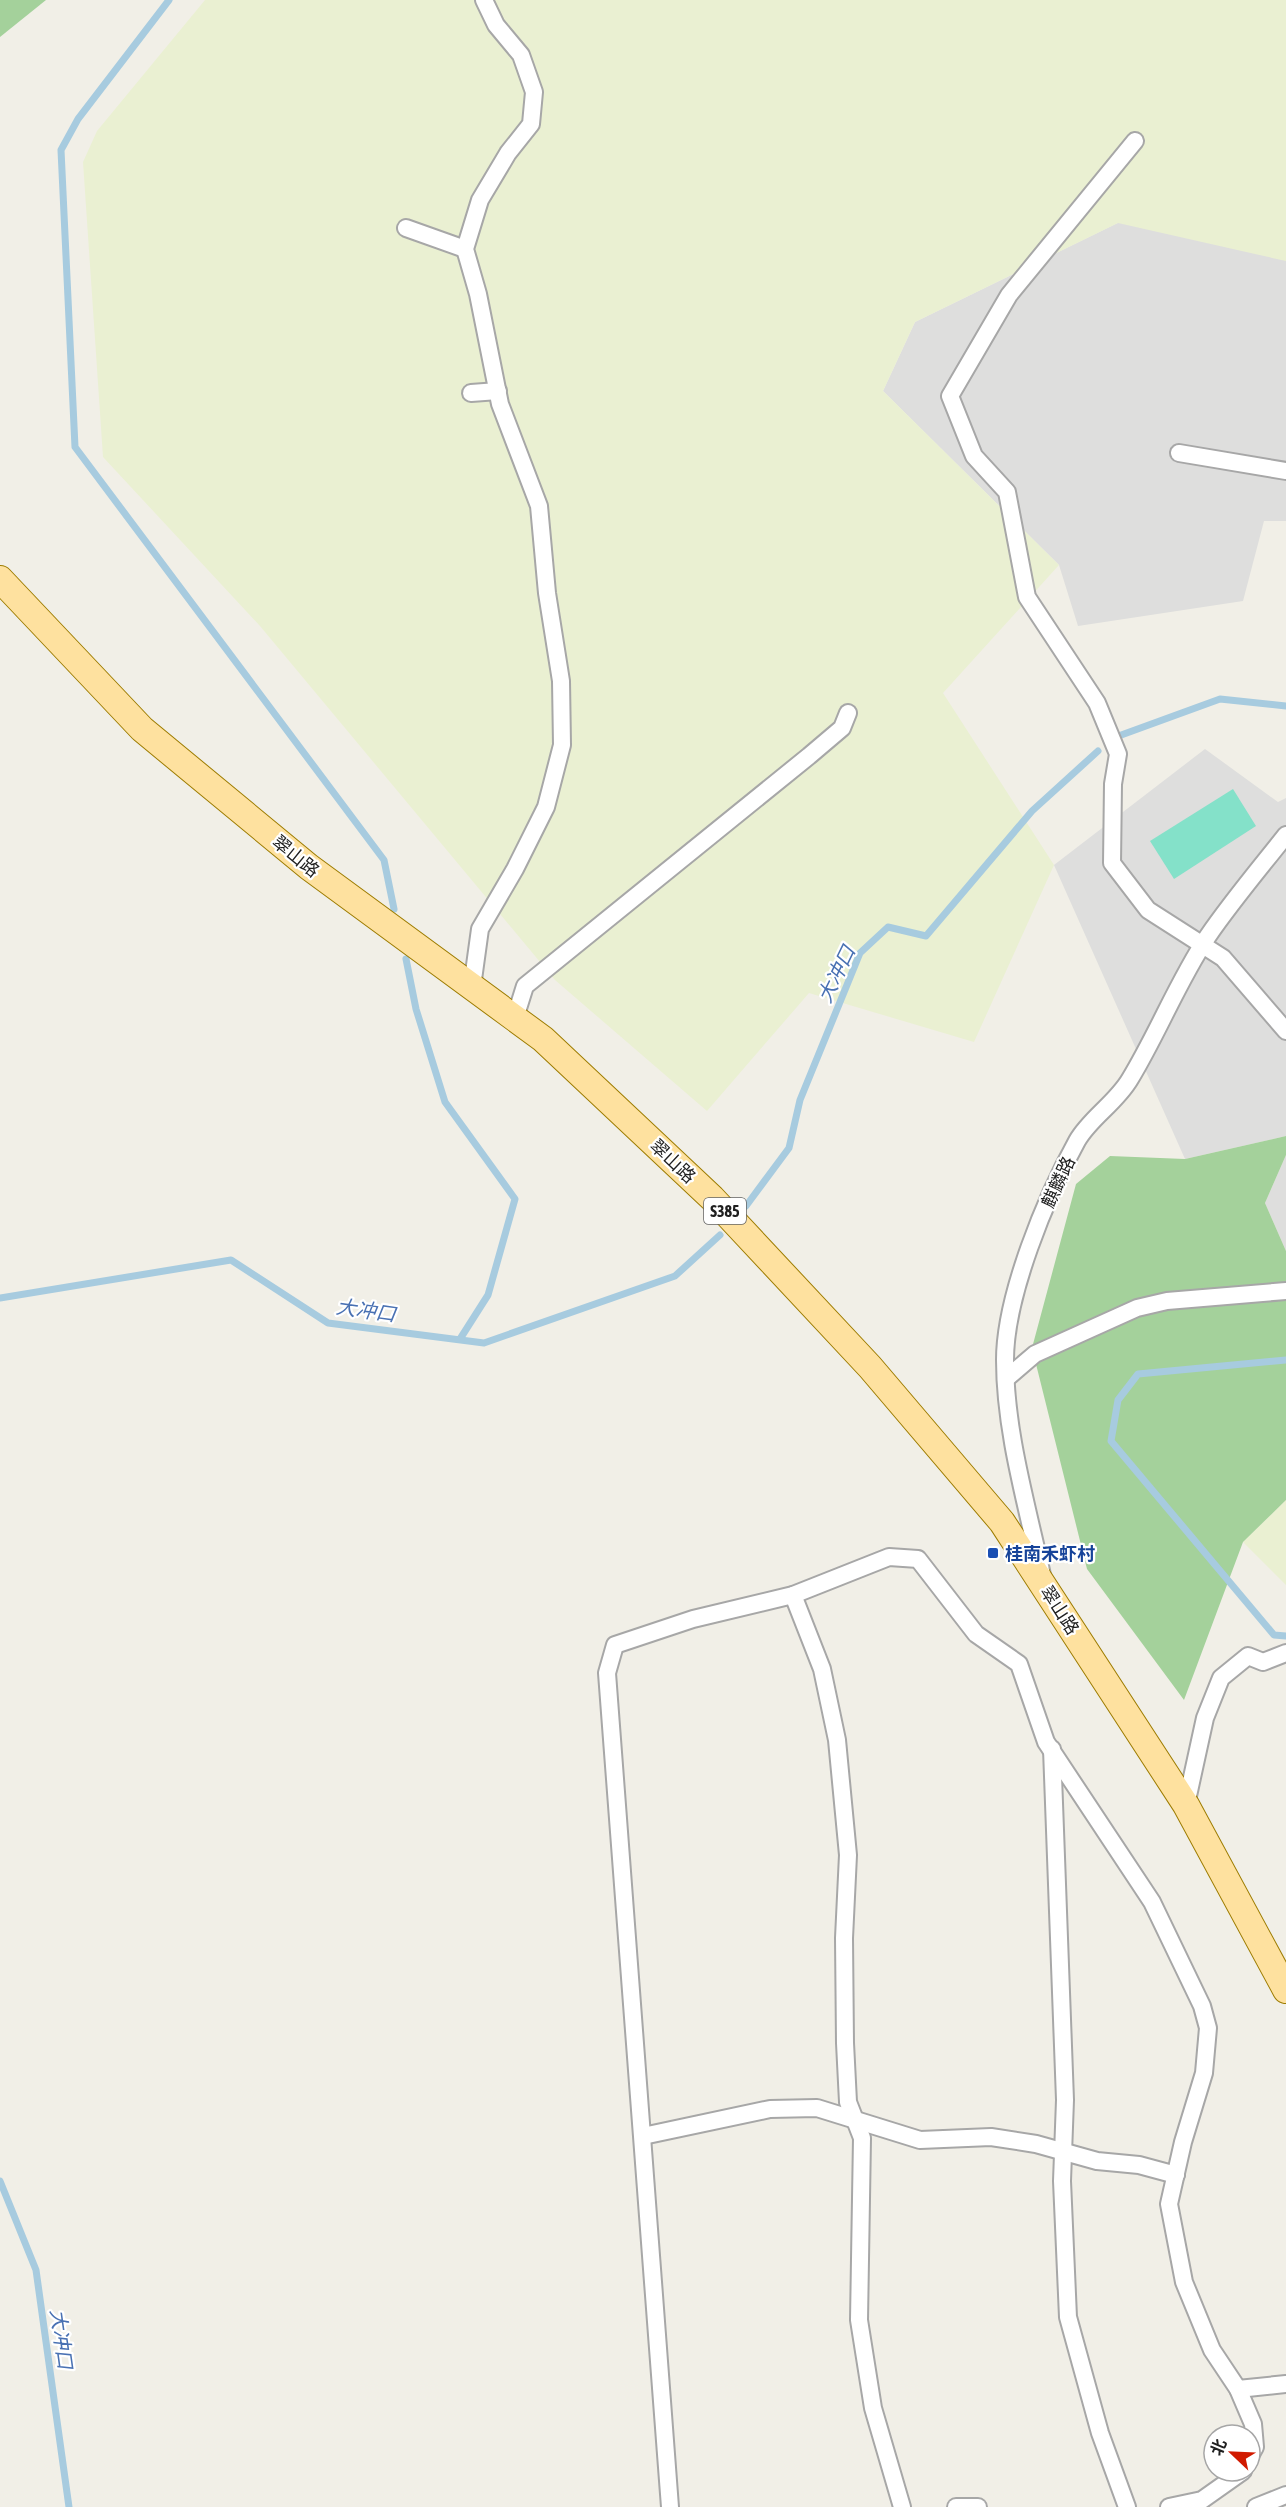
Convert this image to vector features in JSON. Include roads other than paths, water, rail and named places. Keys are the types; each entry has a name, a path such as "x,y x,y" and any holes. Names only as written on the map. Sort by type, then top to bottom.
{"main road":[{"name":"翠山路","path":"0,579 142,729 309,867 543,1039 712,1198 839,1333 1002,1522 1186,1805 1286,1990"}],"street":[{"path":"472,987 480,929 515,869 546,807 562,745 561,681 547,593 539,507 500,405 478,294 465,249 480,200 508,153 531,124 534,92 521,55 496,25 484,0"},
{"path":"1135,141 1009,295 950,396 974,456 1007,492 1027,597 1097,703 1118,754 1113,784 1112,863 1148,910 1223,958 1286,1031"},
{"path":"406,228 465,249"},
{"path":"471,393 498,391"},
{"path":"1179,453 1286,471"},
{"path":"515,1018 525,986 809,756 842,728 848,713"},
{"name":"麒麟路","path":"1045,1588 1012,1435 1005,1359 1017,1284 1045,1211 1078,1139 1123,1092 1203,945 1286,835"},
{"path":"1007,1378 1035,1354 1137,1308 1167,1301 1286,1291"},
{"path":"670,2507 607,1673 615,1645 693,1618 792,1595 889,1557 918,1558 976,1634 1019,1664 1046,1742 1152,1902 1202,2006 1208,2028 1204,2073 1169,2204 1184,2282 1212,2350 1238,2389 1253,2423"},
{"path":"792,1595 822,1670 837,1740 848,1855 844,1938 848,2102 862,2139 859,2320 873,2408 902,2507"},
{"path":"1186,1805 1205,1718 1221,1678 1248,1656 1263,1662 1286,1653"},
{"path":"1052,1749 1065,2088 1063,2153 1068,2317 1100,2433 1127,2507"},
{"path":"643,2136 770,2109 817,2108 920,2140 990,2137 1036,2144 1097,2161 1140,2165 1176,2175"},
{"path":"1238,2389 1286,2384"},
{"path":"1169,2507 1202,2500 1226,2483"},
{"path":"1256,2507 1278,2501"},
{"path":"956,2507 978,2507"}],"waterway":[{"path":"169,0 78,119 61,150 75,447 384,860 394,909"},
{"name":"大冲口","path":"1113,738 1220,699 1286,706"},
{"name":"大冲口","path":"746,1206 789,1148 800,1100 860,953 888,927 926,936 1032,811 1098,751"},
{"path":"406,959 416,1009 445,1102 515,1199 488,1295 460,1339"},
{"name":"大冲口","path":"0,1298 231,1260 328,1323 484,1343 675,1276 720,1235"},
{"path":"1286,1360 1138,1374 1118,1400 1111,1441 1274,1635 1286,1636"},
{"name":"大冲口","path":"0,2181 36,2270 69,2507"}],"place":[{"name":"桂南禾虾村","path":"993,1553"}]}
